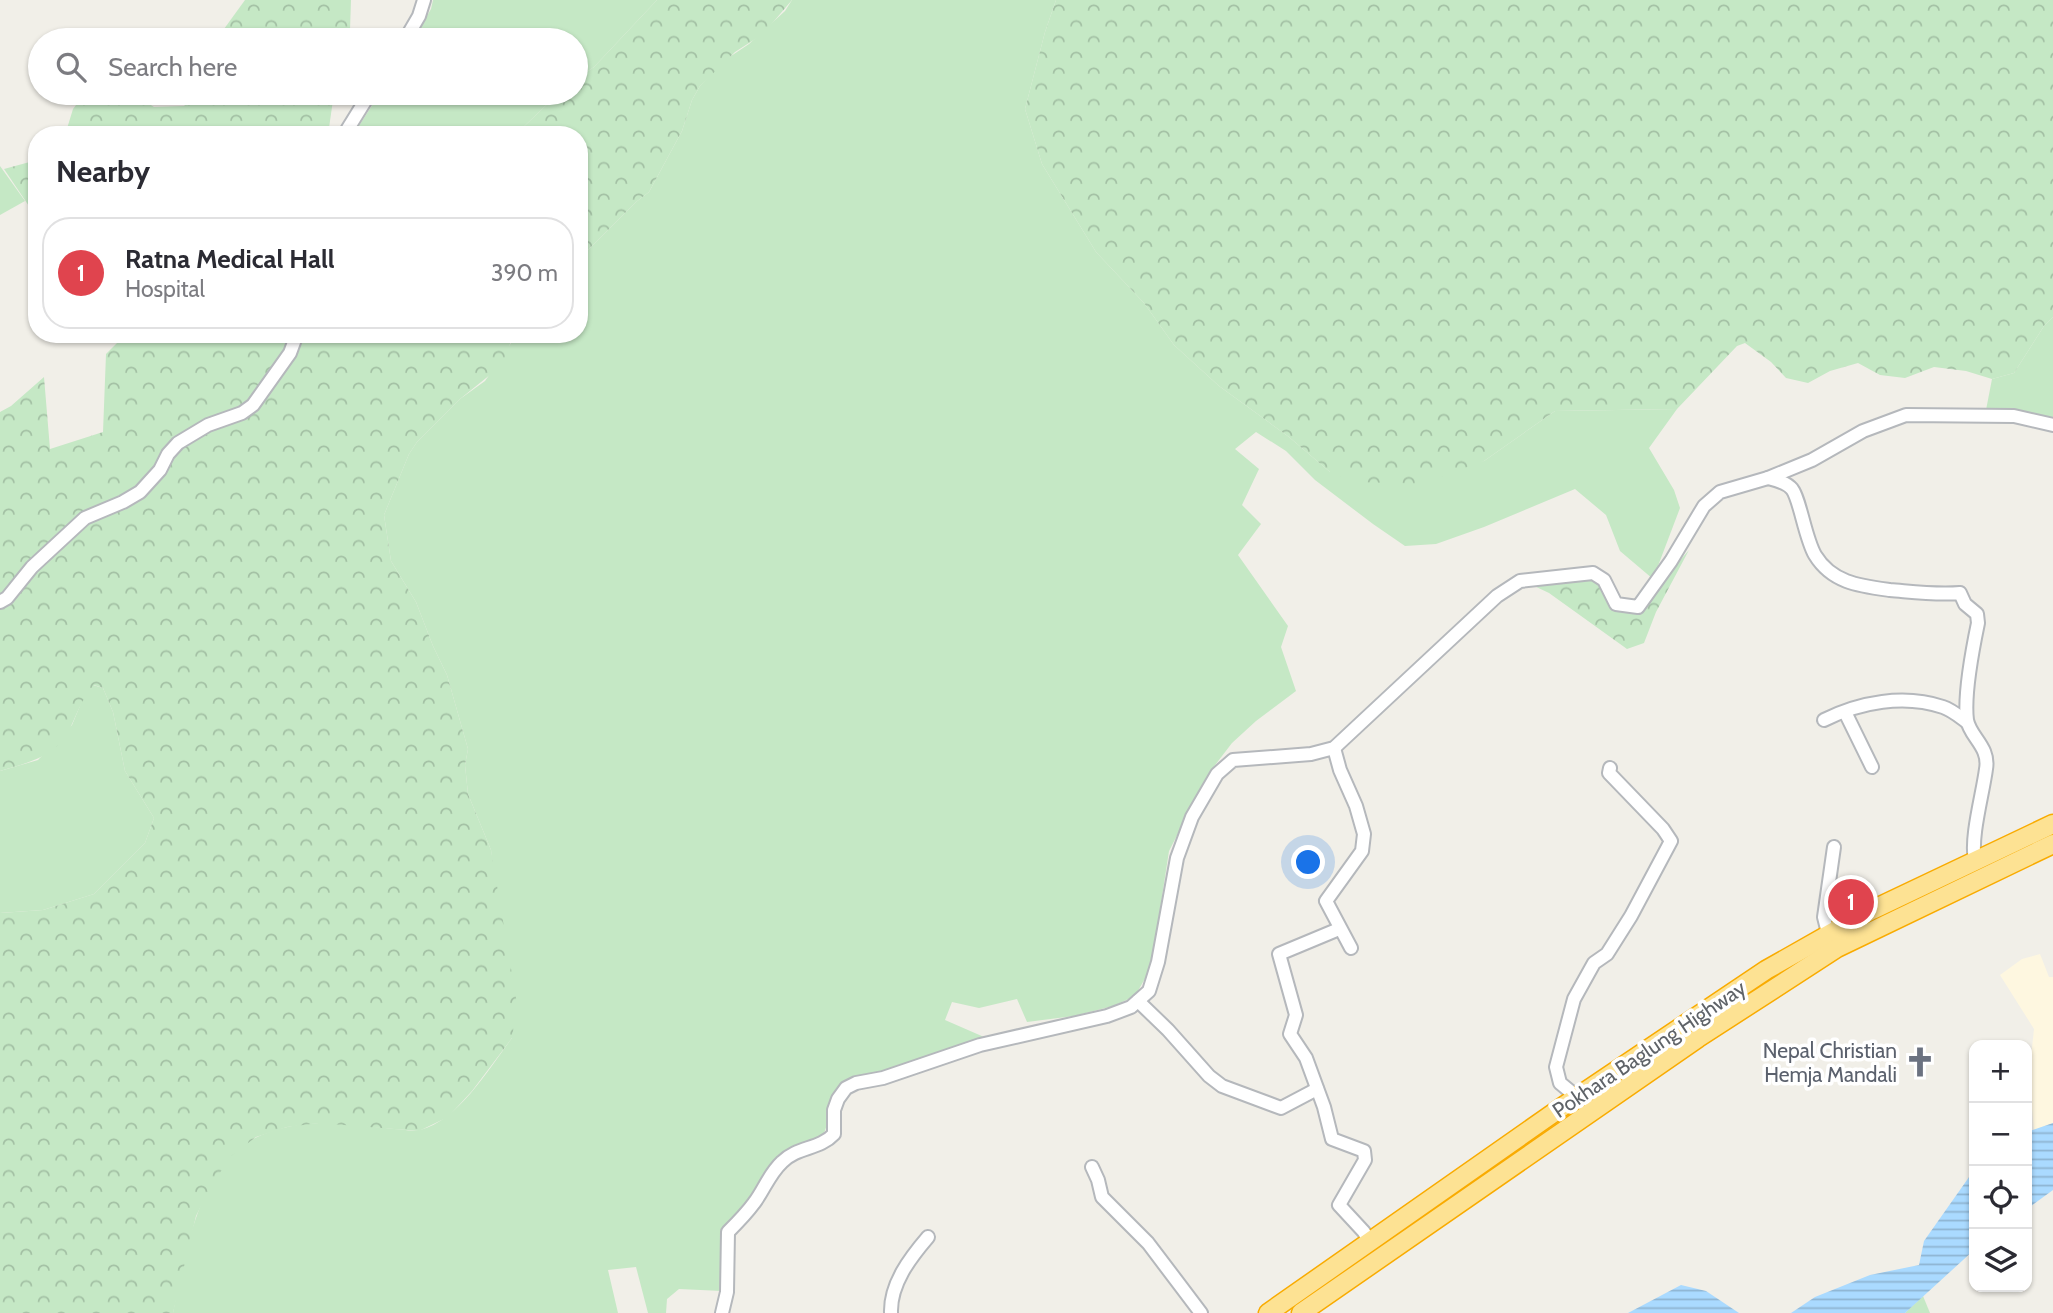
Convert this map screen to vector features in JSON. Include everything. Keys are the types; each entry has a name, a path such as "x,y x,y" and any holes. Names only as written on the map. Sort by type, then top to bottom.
{"highway":[{"name":"Pokhara Baglung Highway","path":"1268,1313 1577,1097 1766,970 1872,910 2053,824"},
{"name":"Pokhara Baglung Highway","path":"1301,1313 1698,1038 1809,965 1838,948 2053,844"}],"street":[{"path":"412,28 424,0"},
{"path":"350,126 363,105"},
{"path":"0,602 7,598 32,567 85,518 140,492 160,470 168,454 178,443 208,425 242,413 253,405 290,353 294,343"},
{"path":"722,1313 727,1292 728,1232 755,1202 765,1182 783,1160 800,1149 824,1144 834,1134 834,1110 846,1088 980,1045 1107,1016 1131,1007 1149,991 1158,962 1177,858 1192,817 1217,775 1233,760 1311,754 1335,748 1497,596 1520,580 1593,573 1604,580 1616,604 1638,607 1671,561 1704,506 1720,492 1768,478 1812,460 1863,431 1906,415 2014,416 2053,425"},
{"path":"1768,478 1786,484 1794,491 1808,542 1815,556 1840,579 1867,588 1924,594 1960,593 1965,604 1977,614 1978,622 1969,678 1967,722"},
{"path":"1824,720 1863,706 1913,700 1945,708 1967,722 1981,743 1986,757 1973,850 1975,860"},
{"path":"1845,712 1872,767"},
{"path":"1335,748 1340,770 1356,806 1364,834 1362,851 1326,901 1351,948"},
{"path":"1577,1097 1560,1083 1556,1067 1574,999 1594,963 1607,954 1631,916 1671,841 1609,773 1610,768"},
{"path":"1828,933 1824,916 1834,847"},
{"path":"1339,929 1279,954 1296,1015 1290,1034 1306,1058 1332,1139 1364,1151 1365,1160 1339,1205 1364,1232 1369,1242"},
{"path":"1138,1001 1209,1076 1222,1086 1281,1108 1317,1088"},
{"path":"1091,1167 1102,1197 1148,1242 1201,1313"},
{"path":"891,1313 891,1297 911,1257 928,1237"}],"shaded area":[{"path":"2040,954 2049,977 2053,977 2053,1123 2034,1130 2034,1029 2000,975 2022,959"}],"green space":[{"path":"245,0 351,0 350,28 225,28"},
{"path":"433,0 657,0 588,71 588,28 420,28"},
{"path":"657,0 792,0 763,34 735,52 700,86 692,100 682,131 649,192 588,250 588,126 524,126 546,105 588,105 588,71"},
{"path":"792,0 1056,0 1025,109 1042,164 1096,252 1144,303 1174,345 1219,386 1289,437 1330,472 1484,461 1555,411 1677,409 1649,448 1674,490 1680,508 1653,579 1620,551 1606,515 1575,489 1436,544 1405,546 1315,480 1286,451 1256,432 1235,449 1259,469 1242,505 1261,524 1238,555 1288,626 1281,647 1296,691 1232,743 1209,773 1169,851 1151,968 1135,996 1113,1006 1074,1016 1027,1022 1017,999 979,1008 952,1002 945,1020 984,1037 918,1062 844,1082 832,1100 822,1137 790,1148 770,1167 747,1204 734,1219 722,1291 679,1289 667,1299 666,1313 648,1313 636,1267 608,1270 618,1313 173,1313 192,1230 208,1188 219,1170 240,1147 272,1131 308,1124 338,1123 420,1130 448,1116 472,1092 512,1038 491,850 468,794 465,765 468,749 447,675 416,602 391,561 384,515 409,454 417,442 460,399 485,381 511,343 588,343 588,250 649,192 682,131 692,100 700,86 722,62 749,44 785,11"},
{"path":"1056,0 2053,0 2053,317 2044,326 2014,373 1992,379 1966,371 1934,367 1905,378 1880,375 1858,363 1830,371 1808,383 1786,378 1771,362 1745,343 1737,346 1677,409 1555,411 1484,461 1421,484 1355,482 1330,472 1289,437 1219,386 1174,345 1144,303 1096,252 1042,164 1025,109"},
{"path":"76,105 332,105 329,126 68,126"},
{"path":"372,105 546,105 524,126 359,126"},
{"path":"28,162 28,205 4,169"},
{"path":"0,166 25,201 0,215"},
{"path":"2053,317 2053,417 1986,410 1992,379 2014,373 2044,326"},
{"path":"117,343 510,343 506,357 496,370 460,399 417,442 409,454 384,515 391,561 416,602 447,675 468,749 465,765 468,794 491,850 517,1004 512,1038 472,1091 448,1117 419,1131 319,1123 287,1127 256,1137 231,1156 211,1186 196,1216 173,1313 0,1313 0,913 43,910 94,894 145,843 154,818 125,771 113,712 103,688 94,685 59,744 42,756 0,771 0,412 11,406 44,377 50,449 103,432 106,354"},
{"path":"1689,550 1656,612 1644,643 1627,649 1549,593 1530,584 1591,580 1636,611"},
{"path":"93,685 103,688 113,712 125,771 154,818 145,843 94,894 43,910 0,913 0,771 38,760 72,725 84,696"},
{"path":"1923,1296 1930,1313 1905,1313"}],"water":[{"path":"2053,1123 2053,1190 2032,1205 2032,1166 2032,1130"},
{"path":"1969,1177 1969,1255 1905,1313 1791,1313 1815,1297 1870,1275 1919,1265 1924,1241"},
{"path":"1681,1285 1706,1291 1739,1313 1628,1313"}],"place":[{"name":"Ratna Medical Hall","path":"1851,902"},
{"name":"Nepal Christian Hemja Mandali","path":"1920,1062"}]}
